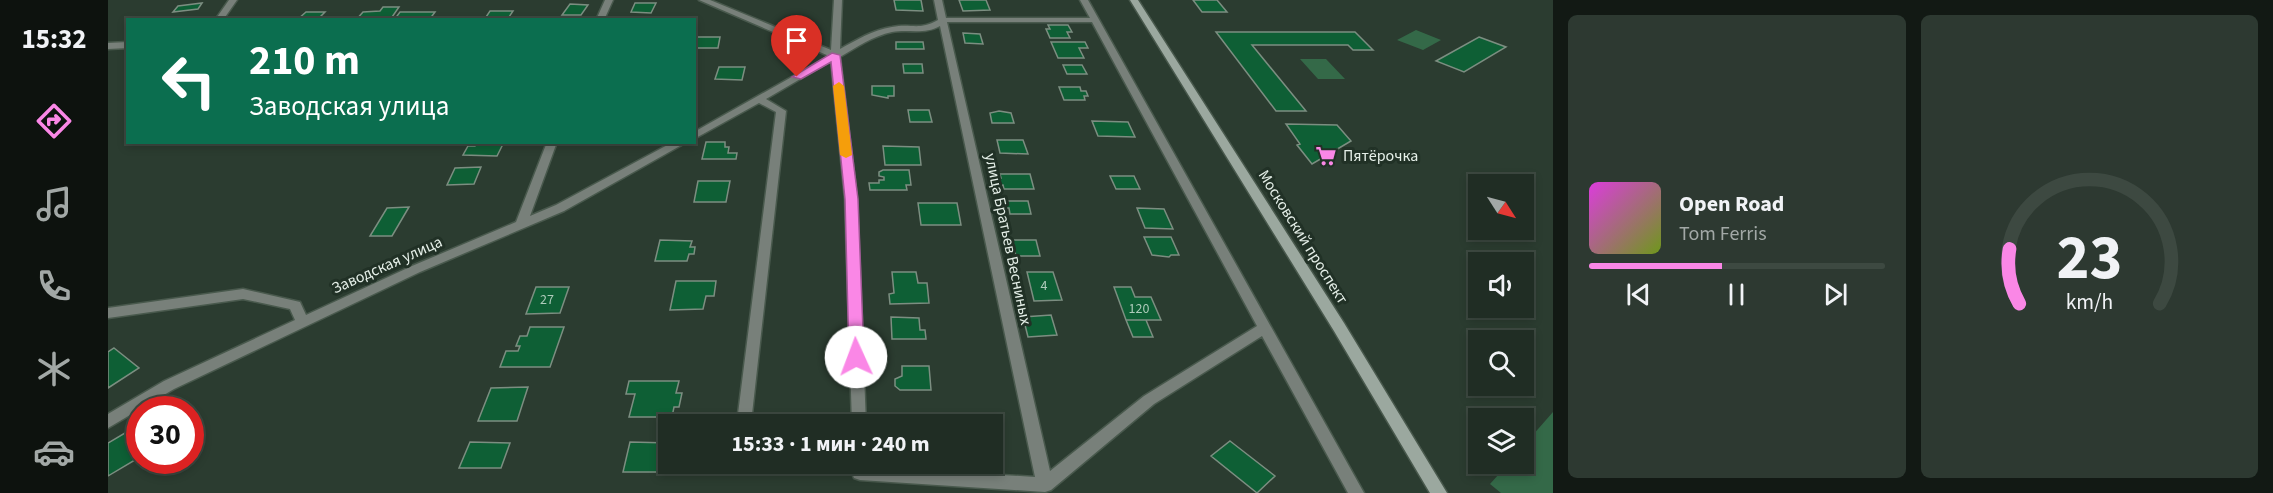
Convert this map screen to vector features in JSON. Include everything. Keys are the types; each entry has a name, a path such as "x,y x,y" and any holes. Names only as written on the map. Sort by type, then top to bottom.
{"main road":[{"name":"Московский проспект","path":"1134,0 1340,327 1439,493"}],"street":[{"path":"220,18 233,0"},
{"path":"601,18 609,0"},
{"path":"703,0 835,55"},
{"path":"838,0 835,55 851,199 859,414"},
{"name":"улица Братьев Весниных","path":"938,0 1045,485"},
{"path":"1084,0 1356,493"},
{"path":"696,135 871,35 894,29 928,28 944,20 1095,20"},
{"path":"108,46 126,45"},
{"path":"745,414 781,111 759,99"},
{"path":"521,225 551,144"},
{"name":"Заводская улица","path":"108,422 169,385 416,269 560,208 678,144"},
{"path":"108,313 243,294 295,304 302,322"},
{"path":"875,474 1045,485 1149,400 1263,328"}],"green space":[{"path":"1416,30 1441,40 1423,50 1397,40"},
{"path":"1300,59 1326,59 1345,79 1318,79"},
{"path":"1553,412 1553,493 1501,493 1490,484 1499,474 1534,474 1534,434"}],"building":[{"path":"894,0 921,0 923,11 896,10"},
{"path":"959,0 986,0 990,10 963,11"},
{"path":"1193,0 1217,0 1227,12 1202,12"},
{"path":"202,3 198,9 173,12 178,6"},
{"path":"635,3 656,3 651,13 631,12"},
{"path":"570,4 588,5 581,15 562,15"},
{"path":"383,7 399,7 391,18 358,18 363,12 380,11"},
{"path":"490,11 513,11 508,18 485,18"},
{"path":"306,12 325,12 319,18 299,18"},
{"path":"400,12 435,12 430,18 396,18"},
{"path":"1048,25 1068,25 1072,32 1067,32 1070,38 1050,38 1046,29 1050,29"},
{"path":"1216,32 1355,32 1373,50 1353,50 1348,45 1252,45 1306,111 1276,111"},
{"path":"963,33 980,34 983,44 965,43"},
{"path":"696,37 720,37 718,48 696,48"},
{"path":"1479,37 1506,47 1464,72 1436,61"},
{"path":"896,42 923,42 924,49 896,49"},
{"path":"1051,42 1085,42 1088,48 1079,48 1084,58 1058,58"},
{"path":"903,64 922,64 923,73 904,73"},
{"path":"1063,65 1082,65 1087,74 1067,74"},
{"path":"719,67 745,67 742,80 715,79"},
{"path":"872,86 894,86 894,96 888,96 888,98 872,95"},
{"path":"1059,87 1080,87 1081,91 1086,91 1088,96 1084,96 1085,100 1064,100"},
{"path":"908,110 929,110 932,122 910,122"},
{"path":"999,111 1011,113 1014,123 992,123 990,113"},
{"path":"1092,121 1128,122 1135,137 1098,136"},
{"path":"1286,124 1337,125 1351,141 1312,164 1297,145 1300,144"},
{"path":"997,140 1023,140 1028,154 1000,153"},
{"path":"706,142 725,142 725,147 729,147 728,153 737,153 736,159 702,159"},
{"path":"476,144 503,144 497,156 463,155 468,146"},
{"path":"883,146 919,147 921,165 885,165"},
{"path":"481,167 474,184 447,185 455,168"},
{"path":"909,170 911,185 906,185 907,190 870,190 869,183 879,183 879,180 884,180 884,177 879,176 879,172"},
{"path":"1000,174 1030,174 1034,189 1004,189 1003,185 998,185 996,178 1001,178"},
{"path":"1110,176 1134,176 1140,189 1116,189"},
{"path":"698,181 730,181 726,202 694,202"},
{"path":"1003,201 1028,201 1031,214 1010,214 1009,208 1005,208"},
{"path":"918,203 957,203 961,225 921,225"},
{"path":"409,207 392,236 370,236 387,208"},
{"path":"1137,208 1164,209 1173,229 1145,228"},
{"path":"1144,237 1171,237 1179,255 1169,257 1152,255"},
{"path":"660,240 692,241 690,247 695,247 694,254 689,254 687,261 655,261"},
{"path":"1012,240 1036,240 1040,256 1016,256"},
{"path":"892,272 916,272 918,283 927,283 929,303 890,304 889,294 894,293"},
{"path":"1027,272 1053,272 1062,300 1034,301"},
{"path":"676,281 716,281 714,296 706,296 703,309 670,310"},
{"path":"536,287 569,287 560,313 526,314"},
{"path":"1114,287 1131,287 1135,297 1151,297 1161,320 1126,320"},
{"path":"1051,315 1057,335 1028,337 1023,317"},
{"path":"891,317 919,318 920,330 925,330 926,339 892,339"},
{"path":"1126,320 1146,320 1153,337 1133,337"},
{"path":"530,327 564,327 550,367 500,367 506,351 518,351 520,346 516,346 520,336 527,336"},
{"path":"114,348 139,368 108,388 108,352"},
{"path":"902,366 929,366 931,390 900,390 895,386 895,379 902,376"},
{"path":"629,381 679,381 676,393 682,393 679,407 674,407 673,414 658,414 658,417 629,417 635,394 626,394"},
{"path":"528,387 517,421 478,421 491,388"},
{"path":"126,432 126,465 108,476 108,443"},
{"path":"1230,441 1275,476 1257,493 1211,456"},
{"path":"470,442 510,443 501,468 459,468"},
{"path":"630,442 658,443 658,472 623,472"}],"slow traffic":[{"path":"839,86 846,155"}],"place":[{"name":"Пятёрочка","path":"1326,156"}],"route":[{"path":"797,77 835,55 851,199 856,357"}]}
